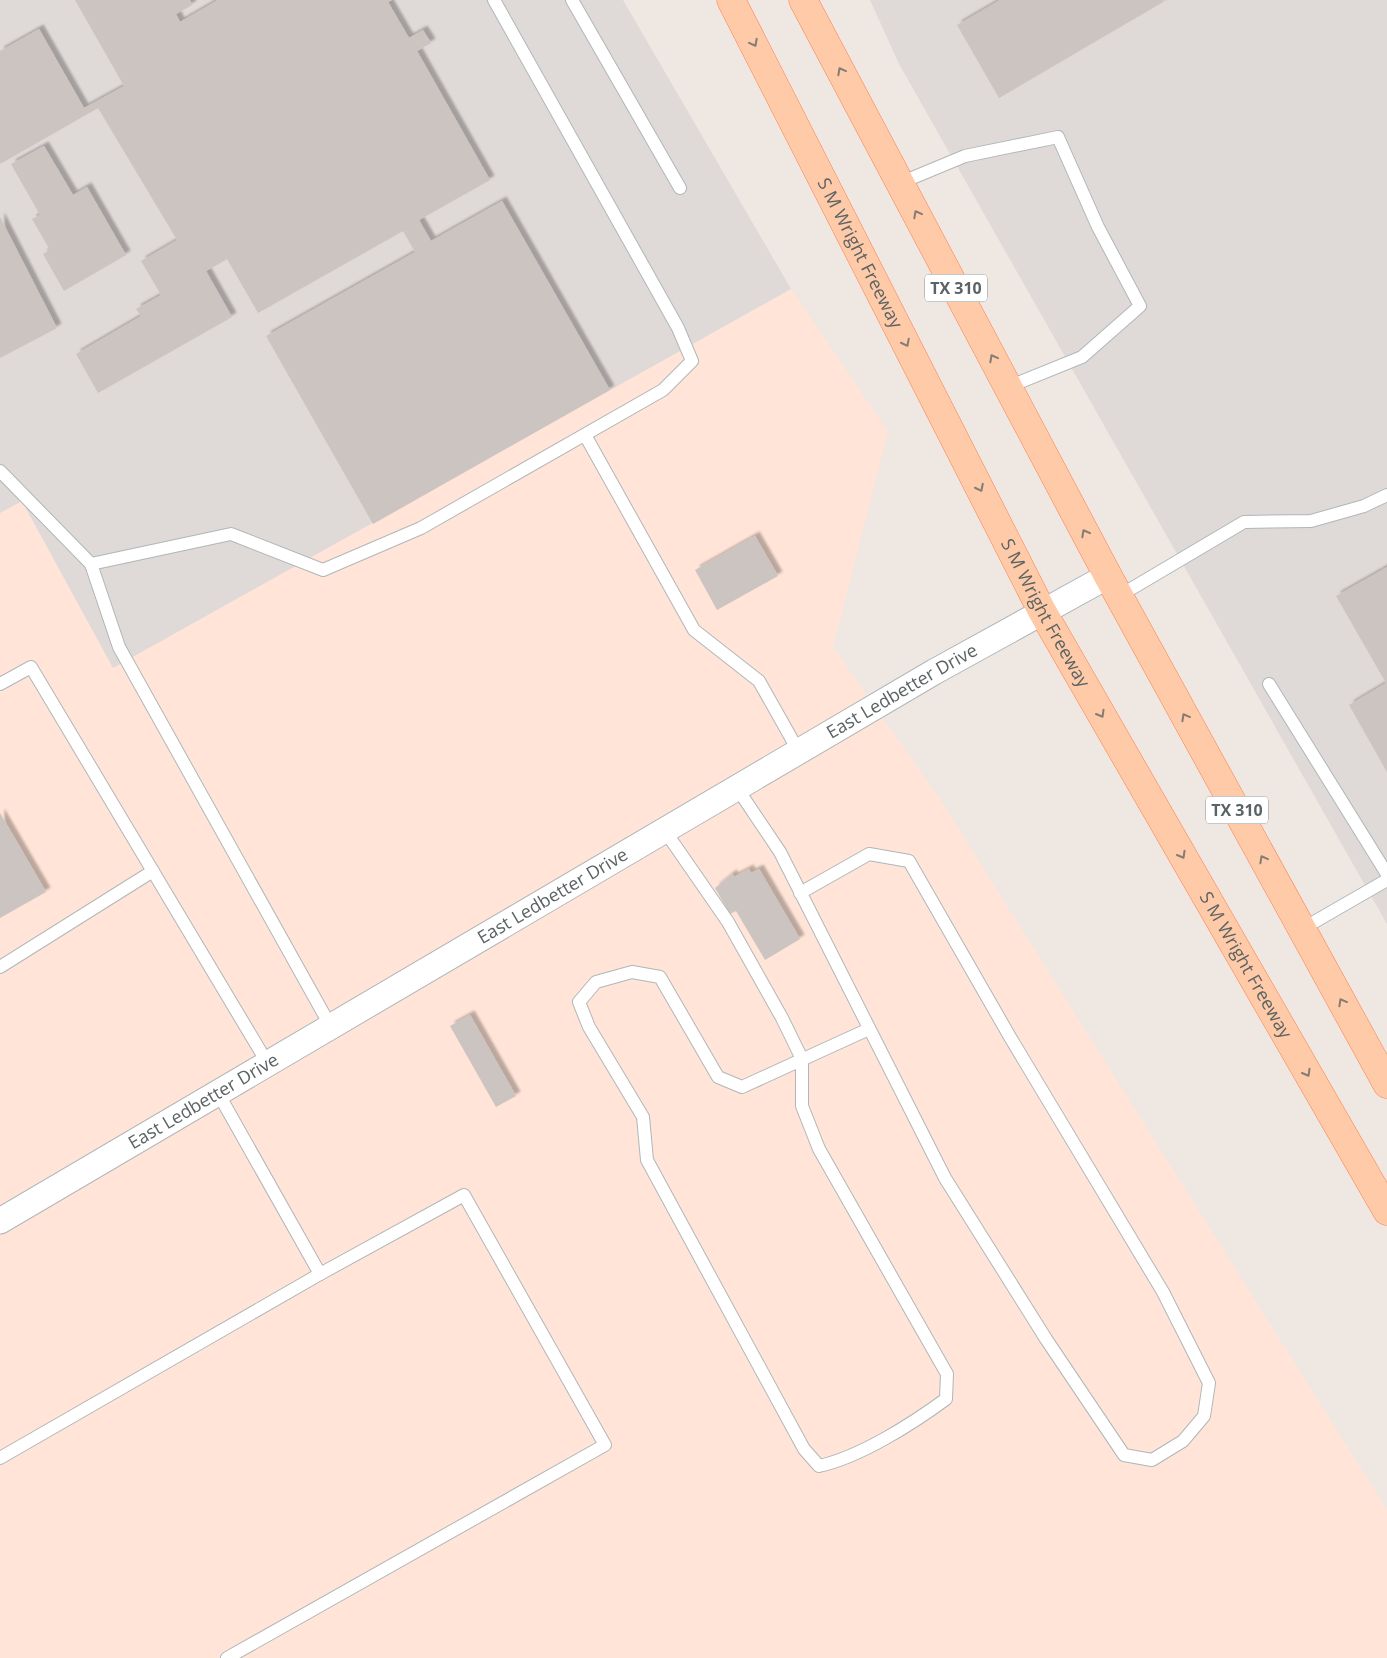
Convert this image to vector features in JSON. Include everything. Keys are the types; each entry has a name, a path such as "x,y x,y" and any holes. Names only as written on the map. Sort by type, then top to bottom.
{"main road":[{"name":"S M Wright Freeway","path":"731,0 1042,611 1387,1211"},
{"name":"TX 310","path":"803,0 1114,586 1387,1084"}],"street":[{"name":"East Ledbetter Drive","path":"0,1221 1042,611 1114,586"}],"lane":[{"path":"90,564 231,534 323,570 421,528 663,390 692,361 678,328 494,0"},
{"path":"572,0 680,188"},
{"path":"900,183 965,156 1058,137 1098,227 1140,306 1082,357 1008,387"},
{"path":"585,435 694,630 758,681 799,752"},
{"path":"0,472 90,564 119,647 331,1027"},
{"path":"1114,586 1244,522 1311,521 1364,506 1387,494"},
{"path":"0,684 30,667 268,1064"},
{"path":"1269,684 1387,874"},
{"path":"737,788 780,852 800,893 868,1029 946,1178 1046,1339 1124,1455 1152,1460 1182,1441 1204,1416 1209,1383 1163,1292 1010,1038 909,861 869,854 800,893"},
{"path":"665,830 728,922 802,1060 802,1106 819,1149 947,1374 946,1400 901,1428 836,1462 819,1466 804,1449 647,1160 643,1117 589,1027 579,1002 596,982 632,972 660,977 718,1077 742,1087 802,1060 868,1029"},
{"path":"0,967 152,871"},
{"path":"1302,929 1387,880"},
{"path":"218,1093 320,1274"},
{"path":"0,1458 320,1274 464,1194 605,1446 227,1658"}],"shaded area":[{"path":"0,0 623,0 791,289 113,668 22,501 0,513"},
{"path":"870,0 1387,0 1387,924 899,64"},
{"path":"791,289 888,432 833,647 941,801 1387,1510 1387,1658 0,1658 0,513 21,501 114,667"}],"building":[{"path":"75,0 190,0 192,5 176,14 180,22 218,0 392,0 388,2 409,38 423,30 431,43 417,51 490,180 419,220 431,241 502,201 610,390 373,524 266,336 415,252 403,231 258,313 227,259 206,271 232,317 98,393 76,354 141,316 136,309 161,295 141,261 177,240 98,108 0,164 0,51 39,29 84,108 124,86"},
{"path":"1000,0 1162,0 1163,2 999,98 957,25"},
{"path":"44,146 73,195 87,187 126,255 64,291 43,254 50,250 32,219 40,215 11,164"},
{"path":"0,217 57,328 0,358"},
{"path":"755,536 778,576 717,610 695,570"},
{"path":"1387,567 1387,772 1349,705 1386,683 1336,596"},
{"path":"0,813 46,892 0,918"},
{"path":"749,869 751,873 759,869 800,939 765,960 736,911 730,914 715,888 732,874 734,877"},
{"path":"470,1015 516,1096 496,1107 450,1026"}]}
